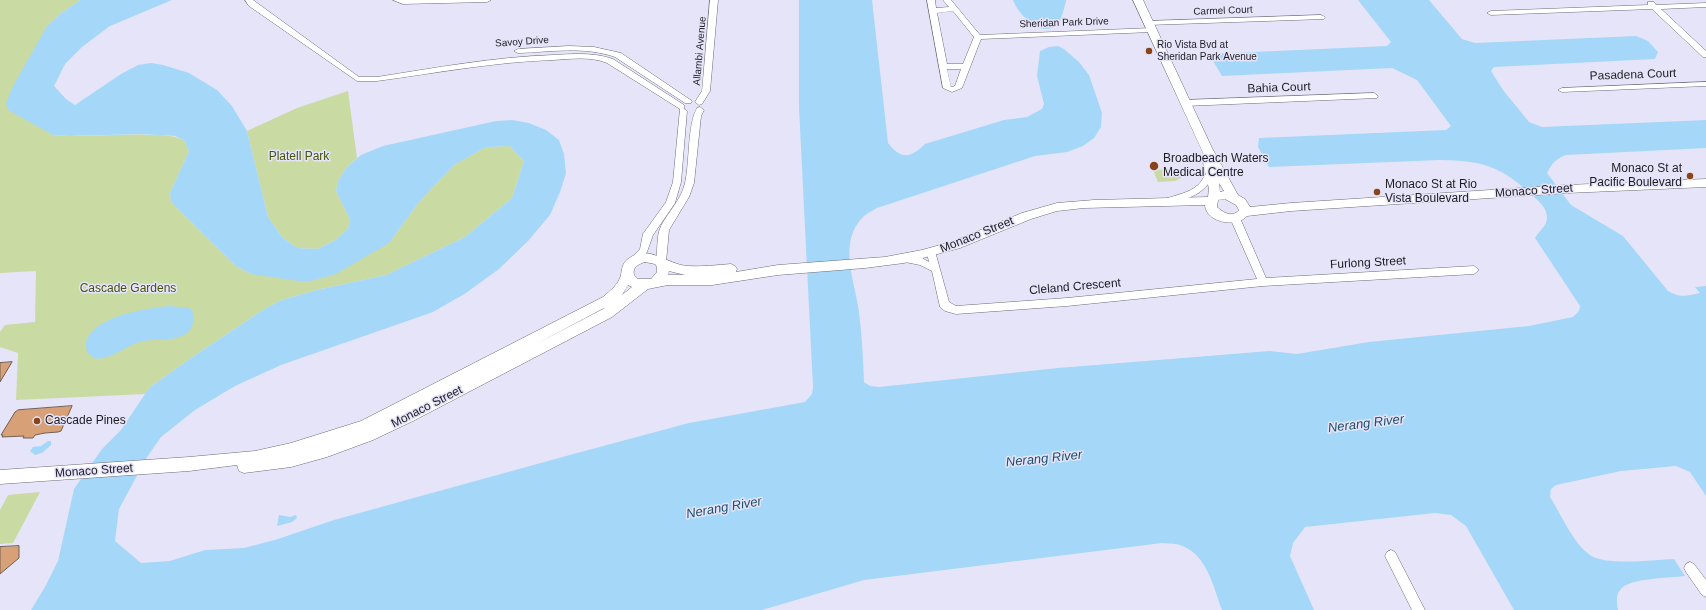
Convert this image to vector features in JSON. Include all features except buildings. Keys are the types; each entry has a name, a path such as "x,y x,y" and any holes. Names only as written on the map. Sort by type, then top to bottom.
{"street":[{"name":"Savoy Drive","path":"249,0 252,4 357,79 367,80 511,58 600,57 610,61 682,109"},
{"path":"397,0 404,2 487,0"},
{"name":"Allambi Avenue","path":"700,106 706,91 714,0"},
{"path":"931,0 947,88 952,90 958,88 978,37 947,0"},
{"path":"1138,0 1206,148 1239,208 1263,282"},
{"path":"1646,0 1706,55"},
{"path":"1491,13 1706,5"},
{"path":"933,11 954,9"},
{"name":"Carmel Court","path":"1150,26 1321,17"},
{"name":"Sheridan Park Drive","path":"978,37 1150,26"},
{"name":"Savoy Drive","path":"346,70 368,75 513,52 586,49 606,50 618,55 688,101"},
{"path":"943,66 967,67"},
{"name":"Pasadena Court","path":"1562,90 1706,84"},
{"path":"664,96 673,91"},
{"name":"Bahia Court","path":"1185,103 1374,96"},
{"path":"688,101 700,106 697,116 690,178 683,202 666,226 664,233 661,247 664,270 662,276 650,283 637,284 631,281 627,276 627,272 633,262 644,250 648,234 670,202 677,182 682,109 688,101"},
{"path":"682,109 690,113 700,106"},
{"path":"1206,148 1215,190 1213,203 1223,217 1239,208"},
{"path":"1168,201 1170,199 1193,193 1202,187 1211,174"},
{"name":"Monaco Street","path":"1136,203 1213,203 1220,196 1239,208 1567,189 1706,183"},
{"name":"Monaco Street","path":"584,318 607,313 650,283 712,280 769,270 900,259 932,253 951,247 1010,221 1041,211 1074,205 1168,201 1213,203"},
{"name":"Cleland Crescent","path":"932,253 934,269 944,304 949,308 956,310 1067,302 1263,282"},
{"path":"633,262 638,259 651,257 662,263"},
{"path":"900,259 915,260 934,269"},
{"name":"Monaco Street","path":"662,263 692,271 769,270"},
{"name":"Furlong Street","path":"1263,282 1474,270"},
{"name":"Monaco Street","path":"0,477 189,464 249,466 291,461 341,446 368,436 408,417 584,318 617,292 627,276"},
{"path":"1391,556 1419,610"},
{"path":"1690,568 1706,591"}],"green space":[{"name":"Cascade Gardens","path":"0,0 80,0 60,14 47,26 53,135 159,135 172,136 184,140 189,151 170,193 171,202 236,266 251,274 389,243 419,202 454,165 486,147 510,146 524,161 512,198 465,237 386,275 317,290 282,300 266,308 191,358 149,388 145,394 16,400 18,353 0,347 0,332 5,325 35,322 36,271 0,273"},
{"name":"Platell Park","path":"348,91 357,158 346,168 338,181 336,191 350,219 348,229 334,241 317,249 297,248 282,237 268,217 247,131 297,108"},
{"path":"1173,169 1175,174 1182,174 1181,178 1175,181 1158,182 1153,170"},
{"path":"40,492 13,543 0,544 0,510 8,495"}],"water":[{"name":"Nerang River","path":"80,0 172,0 110,26 82,47 65,64 54,86 66,99 75,105 121,74 138,65 151,63 189,73 217,90 232,106 247,131 268,217 282,237 297,248 317,249 334,241 348,229 350,219 336,191 338,181 346,168 361,155 383,146 496,121 512,120 529,123 546,130 559,140 564,154 566,173 550,215 528,241 499,269 466,293 433,312 281,365 235,386 195,410 161,437 147,457 119,509 115,541 141,563 170,561 205,550 244,548 278,539 334,520 689,423 805,402 812,394 813,387 799,108 799,0 872,0 888,143 897,152 902,154 911,154 925,144 1004,120 1027,117 1042,109 1044,104 1037,76 1040,51 1049,47 1058,46 1064,49 1079,62 1089,75 1102,113 1101,127 1094,138 1083,146 1067,152 1035,156 877,208 864,216 856,226 851,238 849,250 860,321 864,382 870,386 879,387 1058,368 1270,351 1297,354 1369,342 1529,326 1573,317 1579,311 1580,306 1535,238 1546,224 1546,211 1532,195 1500,171 1479,164 1440,160 1269,167 1258,147 1259,138 1446,130 1451,126 1417,80 1392,68 1222,76 1209,54 1387,46 1391,42 1358,0 1429,0 1462,39 1475,43 1636,36 1648,41 1658,52 1655,59 1494,67 1491,71 1503,90 1529,122 1542,127 1706,120 1706,148 1566,155 1555,162 1547,173 1571,205 1623,236 1668,291 1680,296 1687,296 1700,293 1695,287 1706,286 1706,496 1690,472 1676,466 1621,471 1556,485 1551,489 1550,497 1573,536 1590,555 1597,558 1618,561 1674,559 1685,576 1641,581 1626,585 1619,591 1618,594 1618,610 1514,610 1466,526 1451,515 1435,513 1305,527 1293,543 1290,556 1314,610 1222,610 1208,572 1197,556 1189,549 1180,545 1162,543 864,580 762,610 31,610 58,561 74,489 102,449 121,430 149,388 266,308 282,300 317,290 386,275 465,237 512,198 524,161 510,146 486,147 454,165 419,202 389,243 336,274 311,281 298,281 251,274 236,266 171,202 170,193 189,151 184,140 175,136 141,134 53,135 8,110 6,103 13,86 47,26 60,14"},
{"path":"1013,0 1066,1 1063,14 1059,22 1051,28 1044,29 1031,23 1025,18"},
{"path":"169,306 189,308 193,312 193,323 190,330 185,335 170,339 139,342 110,356 99,359 94,358 88,353 86,346 89,336 96,328 107,321 134,312"},
{"path":"48,441 51,441 51,445 42,453 35,455 30,451 33,447 41,446"},
{"path":"279,515 290,517 296,515 297,518 292,522 277,526"}],"place":[{"name":"Rio Vista Bvd at Sheridan Park Avenue","path":"1149,51"},
{"name":"Broadbeach Waters Medical Centre","path":"1154,166"},
{"name":"Monaco St at Pacific Boulevard","path":"1690,176"},
{"name":"Monaco St at Rio Vista Boulevard","path":"1377,192"},
{"name":"Cascade Pines","path":"37,421"}]}
